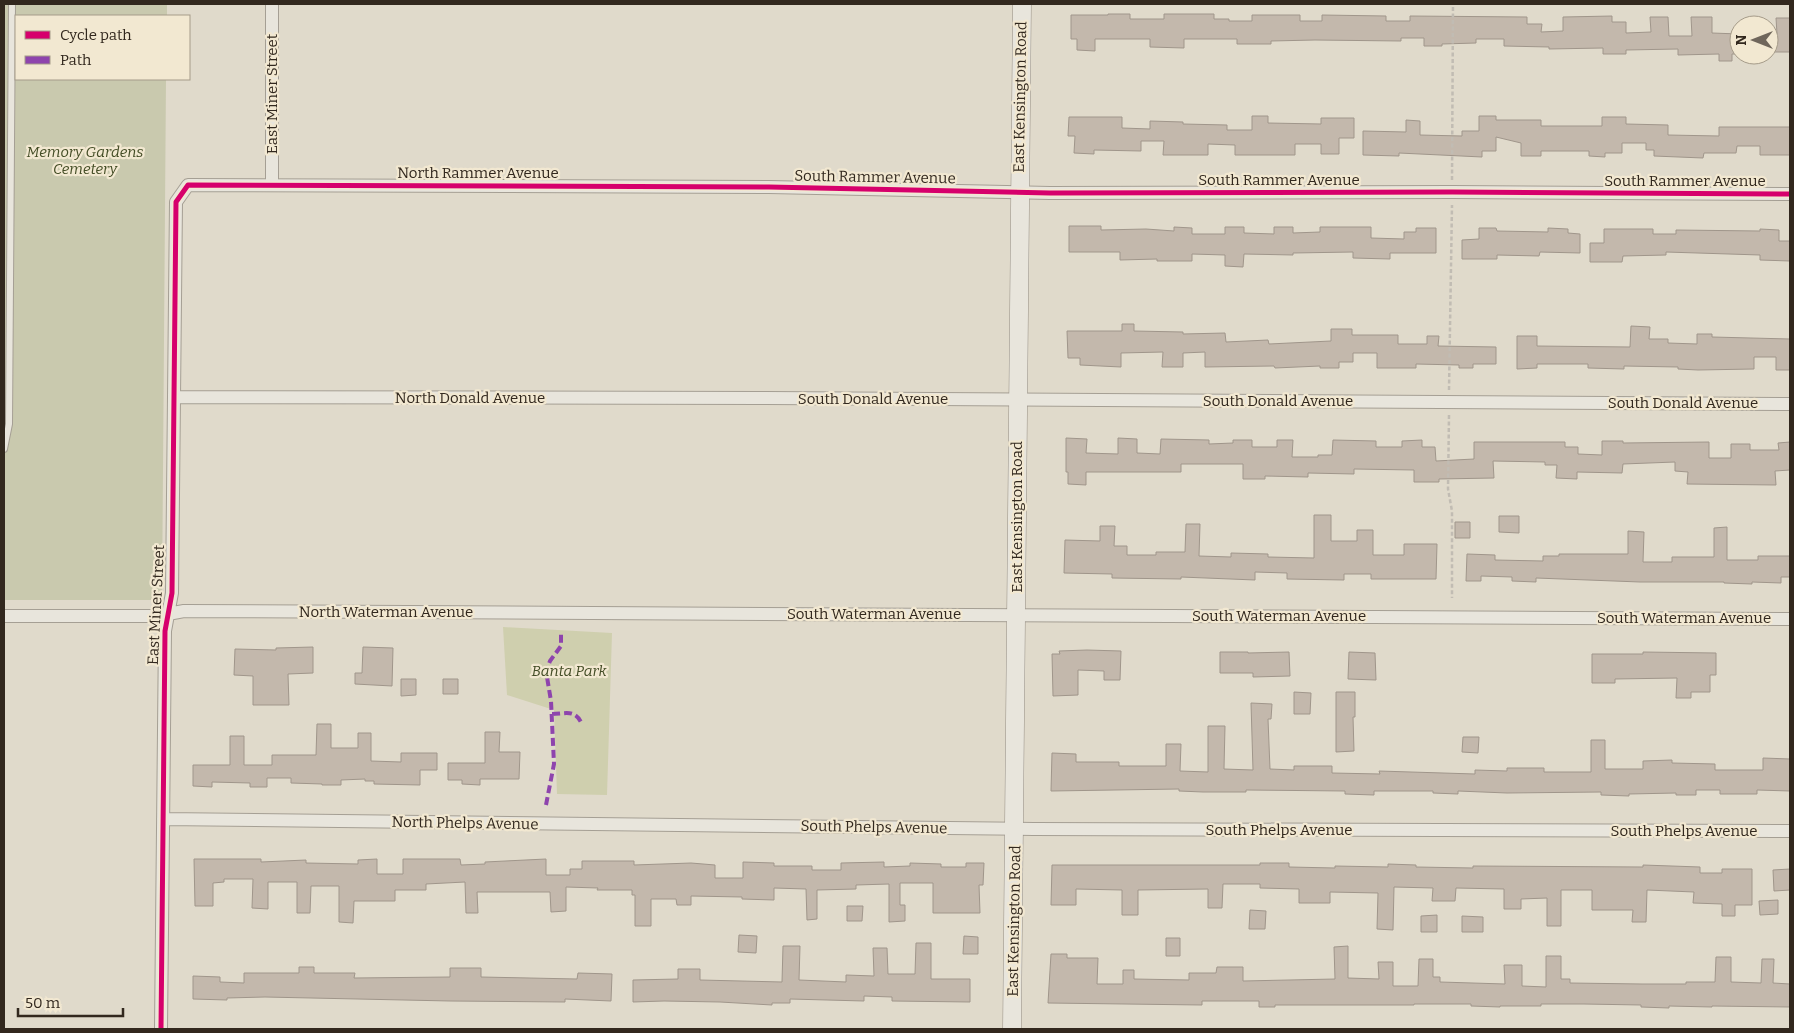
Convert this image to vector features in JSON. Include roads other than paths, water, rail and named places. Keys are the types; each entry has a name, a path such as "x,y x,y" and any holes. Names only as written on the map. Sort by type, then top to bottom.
{"main road":[{"name":"East Kensington Road","path":"1012,1029 1022,4"}],"street":[{"name":"East Miner Street","path":"272,4 272,185"},
{"name":"East Miner Street","path":"161,1029 165,631 172,593 176,202 188,186"},
{"name":"North Rammer Avenue","path":"188,186 769,187"},
{"name":"South Rammer Avenue","path":"769,187 1019,193 1452,192 1790,194"},
{"name":"North Donald Avenue","path":"174,398 766,398"},
{"name":"South Donald Avenue","path":"766,398 1790,404"},
{"name":"North Waterman Avenue","path":"4,616 157,616 184,611 768,613"},
{"name":"South Waterman Avenue","path":"768,613 1790,619"},
{"name":"North Phelps Avenue","path":"163,819 767,826"},
{"name":"South Phelps Avenue","path":"767,826 1015,829 1790,831"}],"lane":[{"path":"4,449 9,424 7,215 12,4"}],"park label":[{"name":"Memory Gardens Cemetery","path":"85,160"},
{"name":"Banta Park","path":"569,671"}]}
